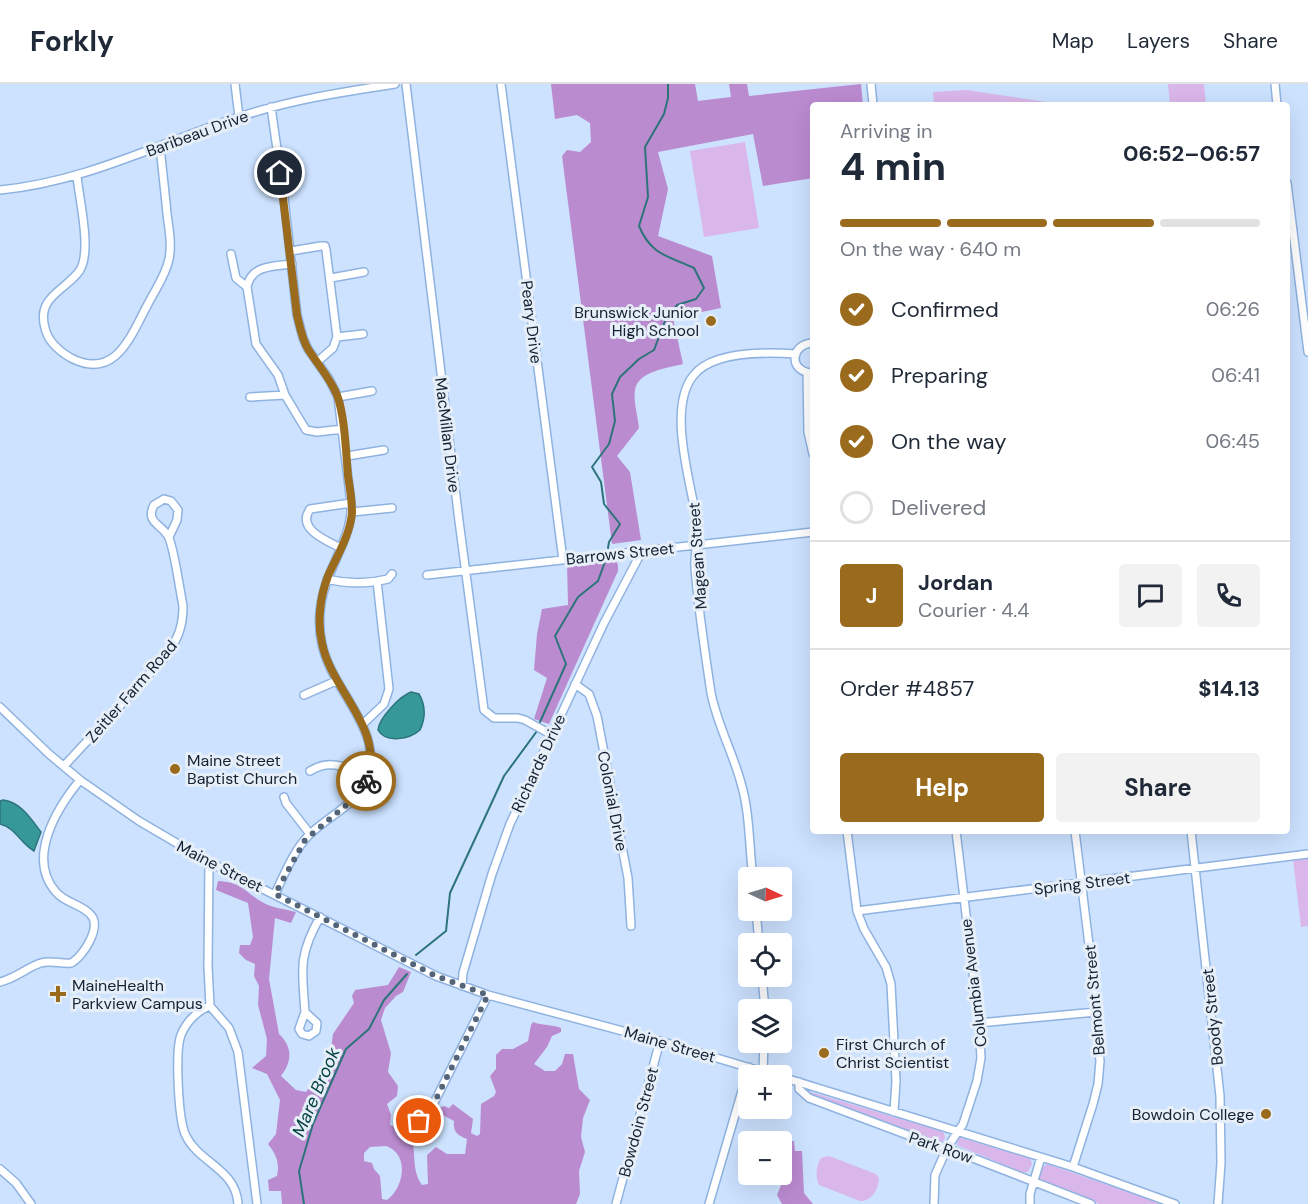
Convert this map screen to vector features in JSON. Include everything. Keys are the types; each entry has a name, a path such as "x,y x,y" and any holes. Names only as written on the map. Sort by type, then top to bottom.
{"street":[{"path":"235,84 239,117"},
{"name":"Baribeau Drive","path":"0,190 77,176 271,107 328,94 395,84"},
{"name":"MacMillan Drive","path":"406,84 484,710 494,718 525,720 552,735"},
{"name":"Peary Drive","path":"501,84 563,560"},
{"path":"871,84 873,102"},
{"path":"1275,84 1278,102"},
{"path":"271,107 291,251 297,315 303,338 338,398 352,512 341,548 327,579 322,598 320,629 326,659 336,681 363,724 369,739 371,754 368,776 357,796 310,834 300,846 275,894"},
{"path":"77,176 84,259 75,276 50,299 44,314 44,325 51,342 66,355 87,363 102,363 115,357 127,343 168,262 170,239 160,146"},
{"path":"1290,207 1308,352"},
{"path":"291,251 325,246 337,337 333,348 317,362"},
{"path":"231,254 236,278 247,287"},
{"path":"292,264 260,269 251,274 247,287 256,344 278,375 285,395 306,430 317,432 343,429"},
{"path":"331,279 364,272"},
{"path":"337,337 363,334"},
{"path":"810,344 802,345 796,354 797,366 810,373 808,432 810,441"},
{"name":"Magean Street","path":"752,867 742,786 711,693 695,569 698,524 684,450 683,398 689,381 702,366 715,360 760,353 796,354"},
{"path":"338,398 372,392"},
{"path":"250,398 285,395"},
{"path":"346,456 384,450"},
{"name":"Zeitler Farm Road","path":"64,766 167,655 180,635 183,606 169,537 152,521 151,515 154,505 164,499 171,501 178,510 177,520 169,537"},
{"path":"341,548 313,531 306,525 305,519 310,509 351,502"},
{"path":"352,512 392,508"},
{"name":"Barrows Street","path":"427,575 810,532"},
{"name":"Richards Drive","path":"462,986 463,973 504,841 619,591 642,551"},
{"path":"327,579 360,583 388,579 392,574"},
{"path":"363,724 384,704 389,689 377,581"},
{"path":"304,695 336,681"},
{"name":"Colonial Drive","path":"575,684 589,694 597,716 628,878 631,926"},
{"name":"Maine Street","path":"0,708 80,780 139,821 209,862 436,976 488,995 742,1065"},
{"path":"310,771 321,765 333,764 368,776"},
{"path":"0,982 21,975 39,963 71,963 78,960 91,939 95,920 91,914 65,900 55,891 48,880 44,857 52,824 63,802 80,780"},
{"path":"284,797 310,834"},
{"path":"847,834 856,911 886,967 891,984 896,1081 894,1112"},
{"name":"Columbia Avenue","path":"934,1204 936,1175 947,1148 963,1124 980,1070 979,1023 956,834"},
{"name":"Belmont Street","path":"1073,1167 1098,1084 1100,1061 1075,834"},
{"name":"Boody Street","path":"1191,834 1220,1096 1221,1163 1218,1204"},
{"name":"Spring Street","path":"856,911 1308,854"},
{"path":"209,862 210,1006 230,1028 238,1052 257,1204"},
{"path":"305,1012 302,961 306,944 320,917"},
{"path":"432,1107 488,995"},
{"path":"210,1006 203,1009 189,1023 180,1038 179,1075 182,1125 193,1146 230,1179 238,1204"},
{"path":"979,1023 1096,1012"},
{"name":"Bowdoin Street","path":"616,1204 660,1041"},
{"path":"792,1080 1073,1167 1175,1204"},
{"name":"Park Row","path":"800,1082 799,1089 810,1098 1091,1204"},
{"path":"709,1204 738,1105"},
{"path":"1030,1204 1033,1181 1041,1157"},
{"path":"0,1169 32,1204"}],"shaded area":[{"path":"551,84 695,84 698,101 731,97 729,84 747,84 749,96 861,84 863,102 810,102 810,178 763,186 753,134 658,152 668,189 658,236 712,256 721,308 673,318 683,364 648,374 637,384 635,404 639,428 617,456 630,472 641,540 612,544 562,156 567,150 580,152 591,142 590,123 577,115 555,119"},
{"path":"1168,84 1204,84 1206,102 1170,102"},
{"path":"967,90 1046,102 934,102 933,92"},
{"path":"745,142 759,228 704,237 690,151"},
{"path":"615,559 618,571 549,724 534,719 547,678 534,670 542,609 568,605 567,563"},
{"path":"411,692 419,694 424,707 420,730 398,739 382,734 378,730 379,725 386,714 401,698"},
{"path":"3,800 20,808 41,832 34,851 14,832 0,824 0,801"},
{"path":"1308,859 1308,926 1301,927 1293,860"},
{"path":"218,881 233,883 266,904 296,912 291,923 275,918 269,979 279,1034 289,1049 289,1060 281,1076 296,1090 306,1092 330,1057 333,1034 354,1003 352,996 355,990 388,985 399,967 411,972 403,992 385,1008 381,1020 391,1053 388,1072 398,1086 397,1096 387,1104 391,1115 390,1125 409,1132 416,1172 422,1185 428,1184 427,1155 436,1147 447,1154 465,1154 467,1139 456,1133 454,1121 437,1112 437,1109 444,1106 449,1108 453,1104 473,1119 471,1133 477,1136 480,1134 481,1104 494,1096 496,1092 490,1076 496,1069 496,1055 502,1049 513,1049 528,1041 533,1022 561,1028 561,1032 552,1036 534,1064 545,1071 555,1071 562,1064 565,1054 573,1054 579,1089 590,1100 583,1118 581,1137 585,1152 579,1171 580,1194 576,1204 282,1204 281,1191 269,1191 268,1180 277,1176 278,1171 277,1159 268,1144 276,1134 280,1100 267,1074 252,1068 266,1056 267,1039 258,1005 259,986 254,976 255,964 246,960 239,953 240,945 250,945 253,937 248,903 216,890","holes":["386,1146 399,1156 402,1172 397,1188 387,1200 382,1199 380,1176 372,1163 364,1161 364,1153 370,1147"]},
{"path":"807,1091 941,1131 945,1138 942,1143 938,1144"},
{"path":"958,1139 1030,1158 1032,1164 1028,1172 1023,1173 957,1145"},
{"path":"792,1141 794,1141 795,1151 802,1151 804,1193 813,1204 782,1204 777,1195 781,1185 792,1185"},
{"path":"829,1156 876,1174 879,1182 871,1197 860,1201 819,1185 818,1164 821,1158"},
{"path":"1047,1164 1163,1204 1099,1204 1041,1180 1040,1169"}],"waterway":[{"name":"Mare Brook","path":"608,548 620,524 604,504 601,482 592,467 609,444 615,421 612,394 620,377 639,359 654,350 665,321 677,305 696,299 704,288 694,268 655,249 639,226 648,197 645,147 664,114 668,98 668,84"},
{"name":"Mare Brook","path":"540,722 566,664 555,636 578,597 598,581 606,559"},
{"name":"Mare Brook","path":"416,955 446,931 450,893 504,776 537,731"},
{"name":"Mare Brook","path":"304,1204 299,1171 313,1124 346,1049 369,1029 384,1000 407,974"}],"way so far":[{"path":"366,781 357,796 315,829 300,846 275,894 436,976 488,995 432,1107 420,1117 419,1121"}],"place":[{"name":"Brunswick Junior High School","path":"711,321"},
{"name":"Maine Street Baptist Church","path":"175,769"},
{"name":"MaineHealth Parkview Campus","path":"58,994"},
{"name":"First Church of Christ Scientist","path":"824,1053"},
{"name":"Bowdoin College","path":"1266,1114"}],"route":[{"path":"280,173 297,315 308,349 329,379 338,398 343,429 352,512 347,533 327,579 320,612 320,629 326,659 336,681 363,724 369,739 371,761 366,781"}]}
